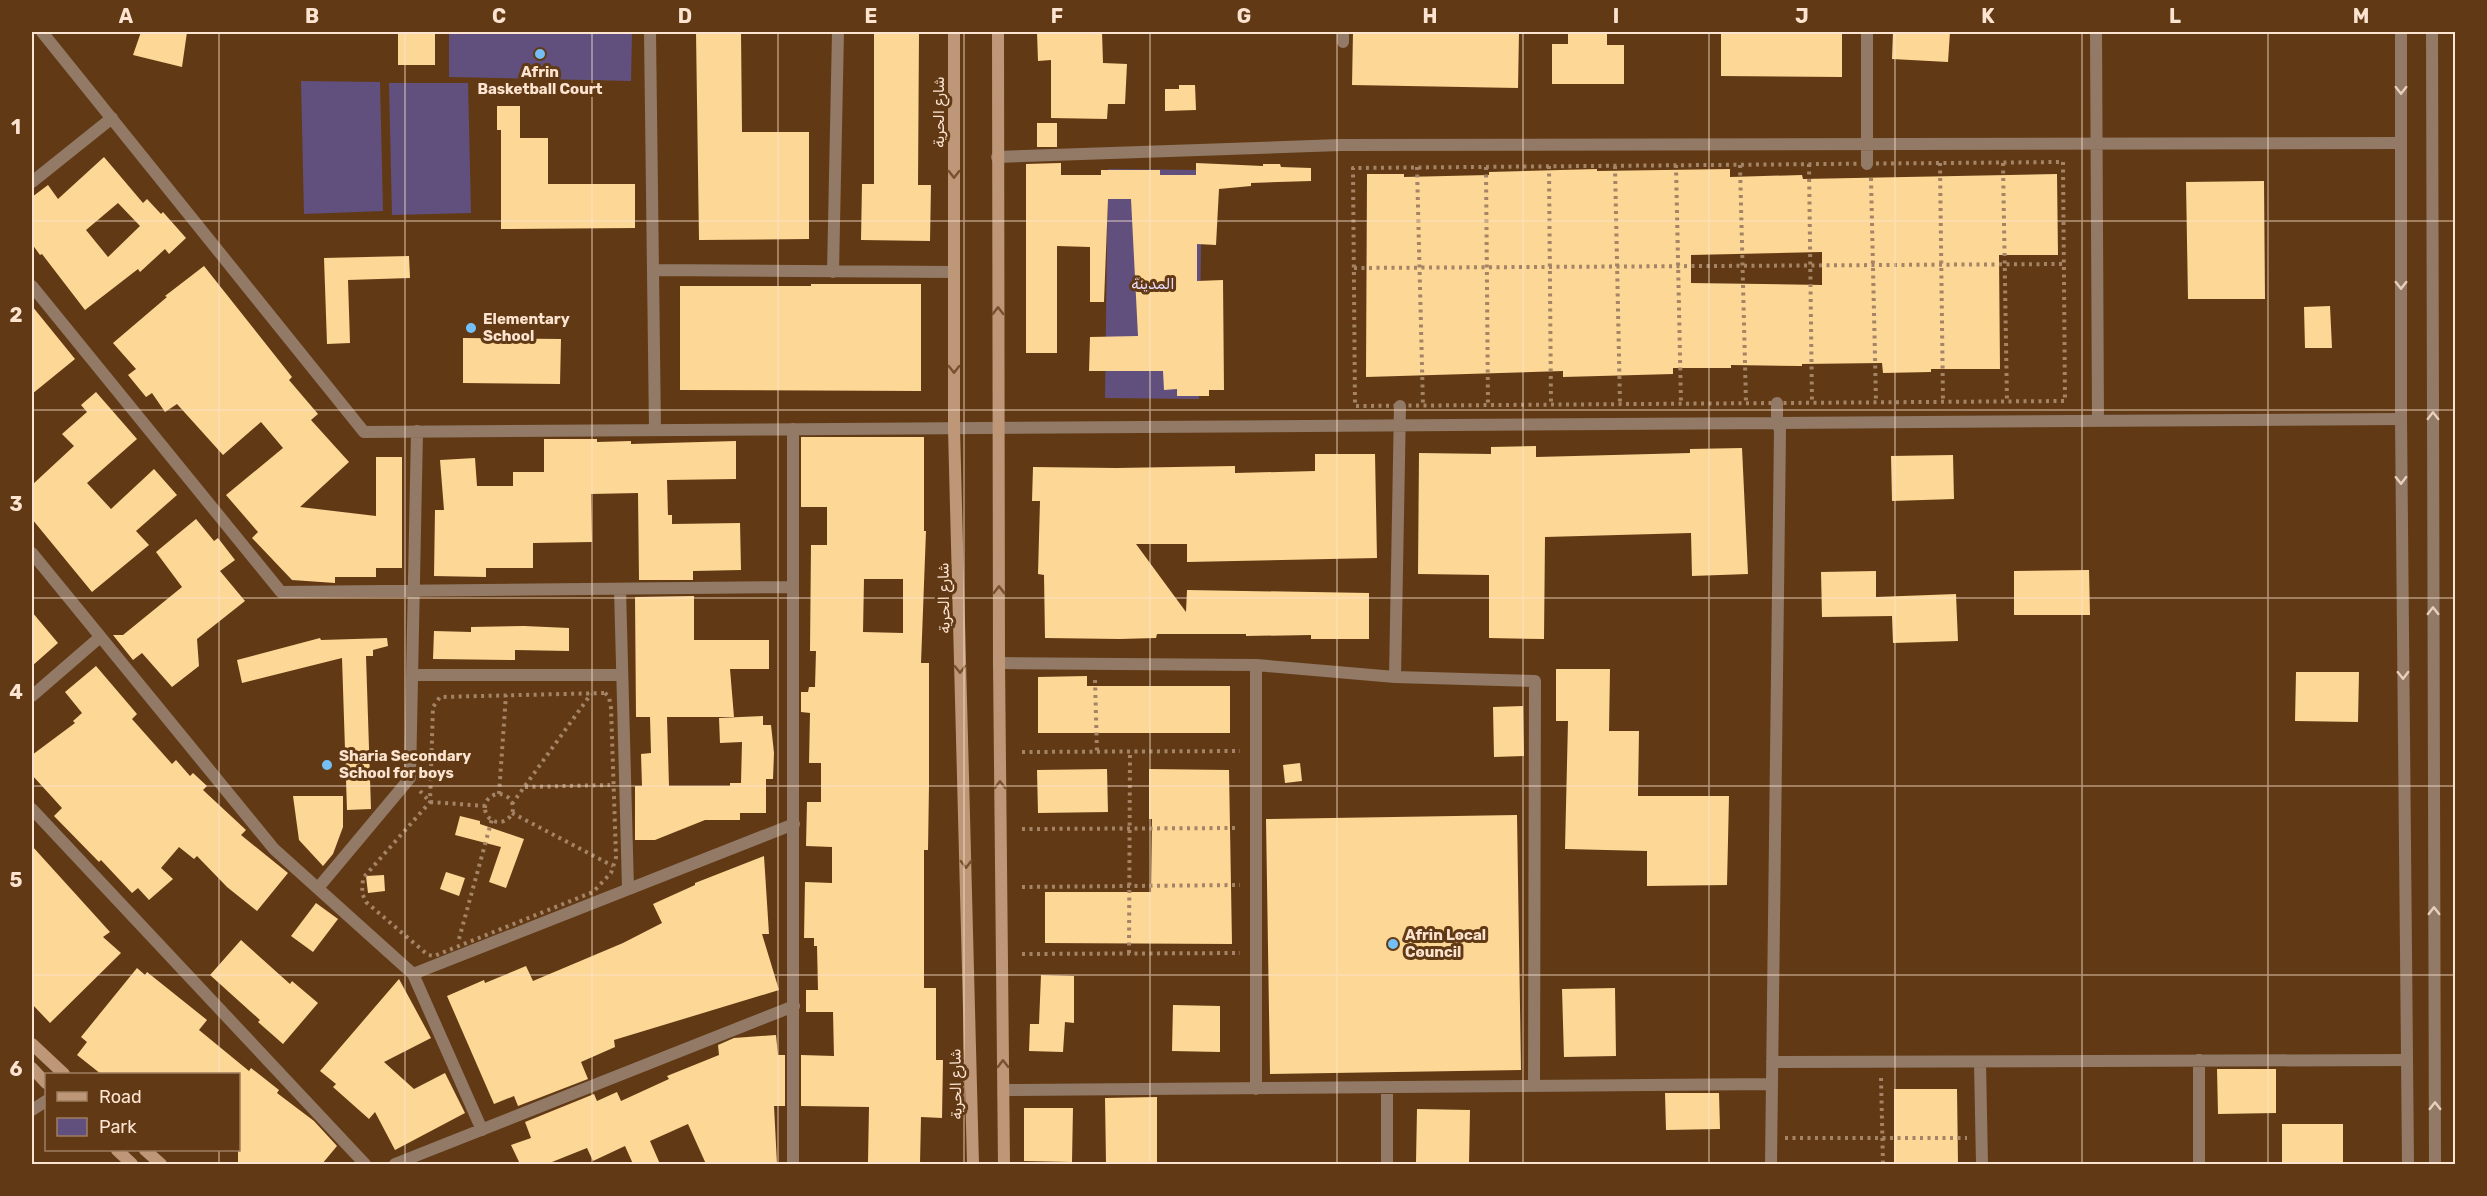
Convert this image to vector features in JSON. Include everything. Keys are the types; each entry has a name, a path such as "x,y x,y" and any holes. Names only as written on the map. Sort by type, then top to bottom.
{"main road":[{"name":"شارع الحرية","path":"954,32 954,429 973,1164"},
{"path":"998,32 999,663 1004,1164"},
{"path":"32,1044 63,1073"},
{"path":"32,1068 45,1082"},
{"path":"119,1151 132,1164"},
{"path":"147,1151 161,1164"}],"street":[{"path":"42,32 364,432 2401,419"},
{"path":"650,32 655,430"},
{"path":"833,272 838,32"},
{"path":"1868,32 1867,144 1869,164"},
{"path":"2096,32 2098,421"},
{"path":"2401,32 2401,419 2408,1164"},
{"path":"2432,32 2435,1164"},
{"path":"32,182 112,118"},
{"path":"997,157 1340,145 2401,142"},
{"path":"653,270 954,272"},
{"path":"32,286 280,592 794,587"},
{"path":"1772,1164 1780,430 1777,423 1777,403"},
{"path":"1395,677 1400,406"},
{"path":"793,429 793,1164"},
{"path":"318,888 410,778 417,431"},
{"path":"32,553 99,638 274,849 413,974 482,1130"},
{"path":"620,589 628,890"},
{"path":"32,696 99,638"},
{"path":"999,663 1256,665 1395,677 1535,681 1534,1086"},
{"path":"1256,665 1256,1089"},
{"path":"412,675 622,675"},
{"path":"32,809 365,1164"},
{"path":"413,974 794,824"},
{"path":"395,1164 794,1006"},
{"path":"2199,1060 2199,1164"},
{"path":"1772,1062 2407,1060"},
{"path":"1980,1062 1982,1164"},
{"path":"1004,1090 1772,1084"},
{"path":"1387,1088 1387,1164"},
{"path":"32,1110 45,1102"}],"path":[{"path":"2063,162 2065,401 1355,406 1353,168 1869,164 2063,162"},
{"path":"2003,163 2007,402"},
{"path":"1809,164 1812,403"},
{"path":"1869,164 1874,265 1876,402"},
{"path":"1940,164 1943,402"},
{"path":"1676,165 1681,404"},
{"path":"1740,165 1746,404"},
{"path":"1549,166 1551,405"},
{"path":"1615,166 1620,405"},
{"path":"1417,167 1423,406"},
{"path":"1486,167 1488,406"},
{"path":"1354,268 2064,264"},
{"path":"1094,665 1097,752"},
{"path":"605,693 610,702 615,857 614,866 606,880 593,892 456,949 440,955 428,956 366,902 362,893 363,878 430,802 433,707 436,701 445,695 591,694 605,693"},
{"path":"512,804 591,694"},
{"path":"499,794 506,695"},
{"path":"1129,953 1130,751"},
{"path":"1022,752 1255,751"},
{"path":"410,778 430,802 486,806"},
{"path":"524,787 614,785"},
{"path":"499,794 509,798 512,804 512,813 504,821 492,819 487,814 486,806 491,796 499,794"},
{"path":"512,813 614,866"},
{"path":"456,949 492,819"},
{"path":"1022,829 1255,828"},
{"path":"1022,887 1255,885"},
{"path":"1022,954 1255,953"},
{"path":"1881,1062 1883,1164"},
{"path":"1772,1138 1982,1138"}],"green space":[{"name":"Afrin Basketball Court","path":"449,32 632,32 631,81 449,77"},
{"path":"301,81 380,82 383,211 304,214"},
{"path":"389,83 468,83 471,213 392,215"},
{"name":"المدينة","path":"1108,169 1202,170 1199,399 1105,398"}],"building":[{"path":"141,32 187,32 182,67 133,55"},
{"path":"398,32 435,32 435,65 398,65"},
{"path":"696,32 741,32 742,132 809,132 809,239 699,240"},
{"path":"874,32 919,32 918,185 931,185 930,241 861,240 862,184 874,184"},
{"path":"1037,32 1102,32 1103,63 1127,64 1125,104 1108,104 1107,119 1051,118 1051,60 1038,61"},
{"path":"1353,32 1519,32 1518,88 1352,85"},
{"path":"1568,32 1607,32 1607,45 1624,45 1624,84 1552,84 1552,44 1568,44"},
{"path":"1721,32 1842,32 1842,77 1721,76"},
{"path":"1893,32 1950,32 1948,62 1892,59"},
{"path":"1179,85 1195,85 1196,110 1165,111 1165,89 1179,89"},
{"path":"497,106 520,106 520,138 548,138 548,184 635,184 635,228 501,229 501,130 497,130"},
{"path":"1037,123 1057,123 1057,147 1037,147"},
{"path":"104,157 143,203 147,199 161,214 163,212 186,238 169,254 165,249 140,272 138,269 85,310 32,244 32,197 48,185 58,199","holes":["118,203 140,226 108,257 86,230"]},
{"path":"1061,163 1061,175 1101,175 1101,170 1160,170 1160,175 1196,175 1196,163 1263,166 1263,164 1280,164 1281,167 1311,168 1311,181 1251,183 1251,186 1219,189 1216,245 1197,244 1197,281 1223,280 1224,390 1209,390 1209,396 1177,396 1177,389 1164,390 1163,371 1089,371 1090,337 1138,336 1131,199 1108,199 1104,302 1090,302 1090,247 1057,246 1057,353 1026,353 1026,164"},
{"path":"1730,169 1730,177 1802,175 1803,179 2057,174 2058,255 1999,255 2000,369 1931,369 1931,372 1883,373 1882,363 1802,364 1802,366 1731,365 1731,368 1673,368 1673,374 1563,377 1563,371 1366,377 1367,174 1404,174 1404,177 1489,175 1489,172","holes":["1822,252 1822,285 1691,283 1691,255"]},
{"path":"2264,181 2265,299 2188,299 2186,182"},
{"path":"409,256 410,278 348,280 350,343 327,344 324,258"},
{"path":"204,266 292,377 289,380 318,414 311,420 349,462 300,507 376,516 376,457 402,457 402,568 376,568 376,577 335,577 335,583 292,580 252,538 258,532 226,495 283,448 261,422 223,455 177,404 165,412 152,393 146,397 128,375 136,369 113,343 167,297 165,296"},
{"path":"811,284 921,284 921,391 680,390 680,286 811,286"},
{"path":"32,306 75,359 32,394"},
{"path":"2330,306 2332,348 2305,348 2304,307"},
{"path":"463,338 561,339 560,384 463,383"},
{"path":"96,392 137,439 87,483 111,509 154,469 177,495 136,531 149,545 92,592 32,519 32,485 74,446 62,434 87,412 81,405"},
{"path":"801,437 924,437 924,531 926,531 921,663 929,663 929,785 928,850 924,850 924,988 936,988 936,1060 943,1060 942,1118 921,1117 920,1163 868,1162 869,1107 801,1106 801,1055 834,1056 833,1012 806,1012 806,990 818,990 817,946 814,946 814,938 804,938 805,882 832,883 832,847 806,846 807,802 821,802 821,763 809,763 810,713 801,712 801,692 808,692 809,687 815,687 816,651 810,651 811,545 827,545 827,507 801,507","holes":["864,579 903,579 903,633 863,632"]},
{"path":"544,439 597,439 597,442 631,441 631,444 736,441 736,479 667,480 668,515 672,515 672,524 740,523 741,570 693,571 693,580 639,580 638,493 591,494 592,542 533,543 533,568 486,568 486,577 434,576 435,510 444,510 440,460 475,458 477,486 513,486 513,472 544,472"},
{"path":"1536,446 1536,457 1690,453 1690,449 1742,448 1748,574 1692,576 1691,533 1545,537 1544,639 1489,638 1489,575 1418,574 1419,453 1491,454 1491,447"},
{"path":"1315,454 1375,454 1377,558 1187,562 1187,544 1136,544 1186,612 1187,590 1369,593 1369,639 1311,639 1311,635 1246,636 1246,634 1157,634 1156,638 1120,639 1045,638 1044,575 1038,574 1040,501 1032,501 1033,467 1235,466 1235,473 1315,471"},
{"path":"1953,455 1954,499 1892,501 1891,456"},
{"path":"196,519 214,541 218,538 235,560 220,571 245,601 197,639 199,666 172,687 142,653 133,660 113,635 123,635 182,587 156,552"},
{"path":"2089,570 2090,615 2014,615 2014,571"},
{"path":"1876,571 1876,597 1956,594 1958,641 1893,643 1892,616 1822,617 1821,572"},
{"path":"694,596 694,640 769,640 769,669 730,669 734,717 667,717 669,786 730,786 730,783 741,783 742,742 720,743 719,718 763,716 763,725 771,725 774,753 773,779 766,779 766,813 740,813 740,820 705,820 655,840 635,840 635,786 642,786 641,754 651,753 650,717 636,717 635,597"},
{"path":"32,612 58,643 32,666"},
{"path":"471,627 569,628 569,651 515,650 515,660 433,659 434,631 471,632"},
{"path":"320,638 321,640 387,638 388,646 373,650 373,656 366,656 371,809 347,810 342,658 242,683 237,660"},
{"path":"96,666 137,714 132,719 172,764 176,760 190,776 193,773 207,786 203,790 246,830 241,835 288,873 257,911 227,887 197,856 194,859 179,847 161,868 173,879 149,900 138,888 132,893 54,816 62,808 32,775 32,755 75,723 73,721 82,713 65,692"},
{"path":"1556,669 1610,669 1609,731 1639,731 1638,796 1729,796 1727,885 1647,886 1647,851 1565,849 1568,721 1556,721"},
{"path":"2296,672 2359,672 2358,722 2295,721"},
{"path":"1087,676 1087,686 1230,686 1230,733 1038,733 1038,677"},
{"path":"1523,706 1524,756 1494,757 1493,707"},
{"path":"1300,763 1302,781 1285,783 1283,765"},
{"path":"1107,769 1108,812 1038,813 1037,770"},
{"path":"1149,769 1229,770 1232,944 1045,943 1045,892 1151,892 1152,819 1149,819"},
{"path":"293,796 343,796 343,827 333,854 323,866 299,840"},
{"name":"Afrin Local Council","path":"1517,815 1521,1070 1270,1074 1266,819"},
{"path":"460,816 480,821 480,824 524,839 506,888 489,882 501,847 455,835"},
{"path":"32,846 110,932 103,937 121,953 50,1023 32,1004"},
{"path":"764,856 769,934 762,934 779,990 614,1040 615,1047 581,1062 588,1079 518,1106 514,1096 494,1104 447,996 484,980 485,983 526,966 533,981 623,943 662,923 653,904 695,883"},
{"path":"446,872 465,878 459,896 440,889"},
{"path":"384,875 385,891 368,893 366,876"},
{"path":"316,903 338,919 313,952 291,936"},
{"path":"241,940 290,984 292,981 318,1003 283,1044 210,975"},
{"path":"137,968 145,975 147,972 207,1020 199,1030 249,1071 251,1068 279,1090 277,1093 314,1121 337,1146 322,1164 238,1164 240,1073 100,1073 77,1055 87,1042 81,1037"},
{"path":"1041,975 1074,976 1074,1023 1065,1022 1063,1052 1029,1051 1030,1024 1039,1024"},
{"path":"399,979 431,1038 384,1062 414,1089 445,1073 465,1113 395,1150 375,1112 369,1119 333,1087 336,1084 320,1071"},
{"path":"1615,988 1616,1056 1564,1057 1562,989"},
{"path":"1173,1005 1220,1006 1220,1052 1172,1051"},
{"path":"776,1035 778,1055 785,1055 785,1106 774,1106 777,1164 706,1164 688,1124 650,1141 660,1164 633,1164 625,1146 593,1161 587,1148 547,1164 520,1164 511,1145 531,1138 525,1122 594,1094 597,1101 617,1092 621,1101 669,1079 667,1076 719,1055 718,1045 734,1038"},
{"path":"2217,1069 2276,1069 2276,1113 2218,1114"},
{"path":"1894,1089 1957,1089 1958,1164 1894,1164"},
{"path":"1665,1093 1719,1093 1720,1129 1666,1130"},
{"path":"1157,1097 1157,1164 1106,1164 1105,1098"},
{"path":"1024,1108 1073,1108 1072,1162 1024,1161"},
{"path":"1417,1109 1470,1110 1469,1164 1416,1162"},
{"path":"2282,1124 2343,1124 2343,1164 2282,1164"}],"place":[{"name":"Afrin Basketball Court","path":"540,54"},
{"name":"Elementary School","path":"471,328"},
{"name":"Sharia Secondary School for boys","path":"327,765"},
{"name":"Afrin Local Council","path":"1393,944"}]}
